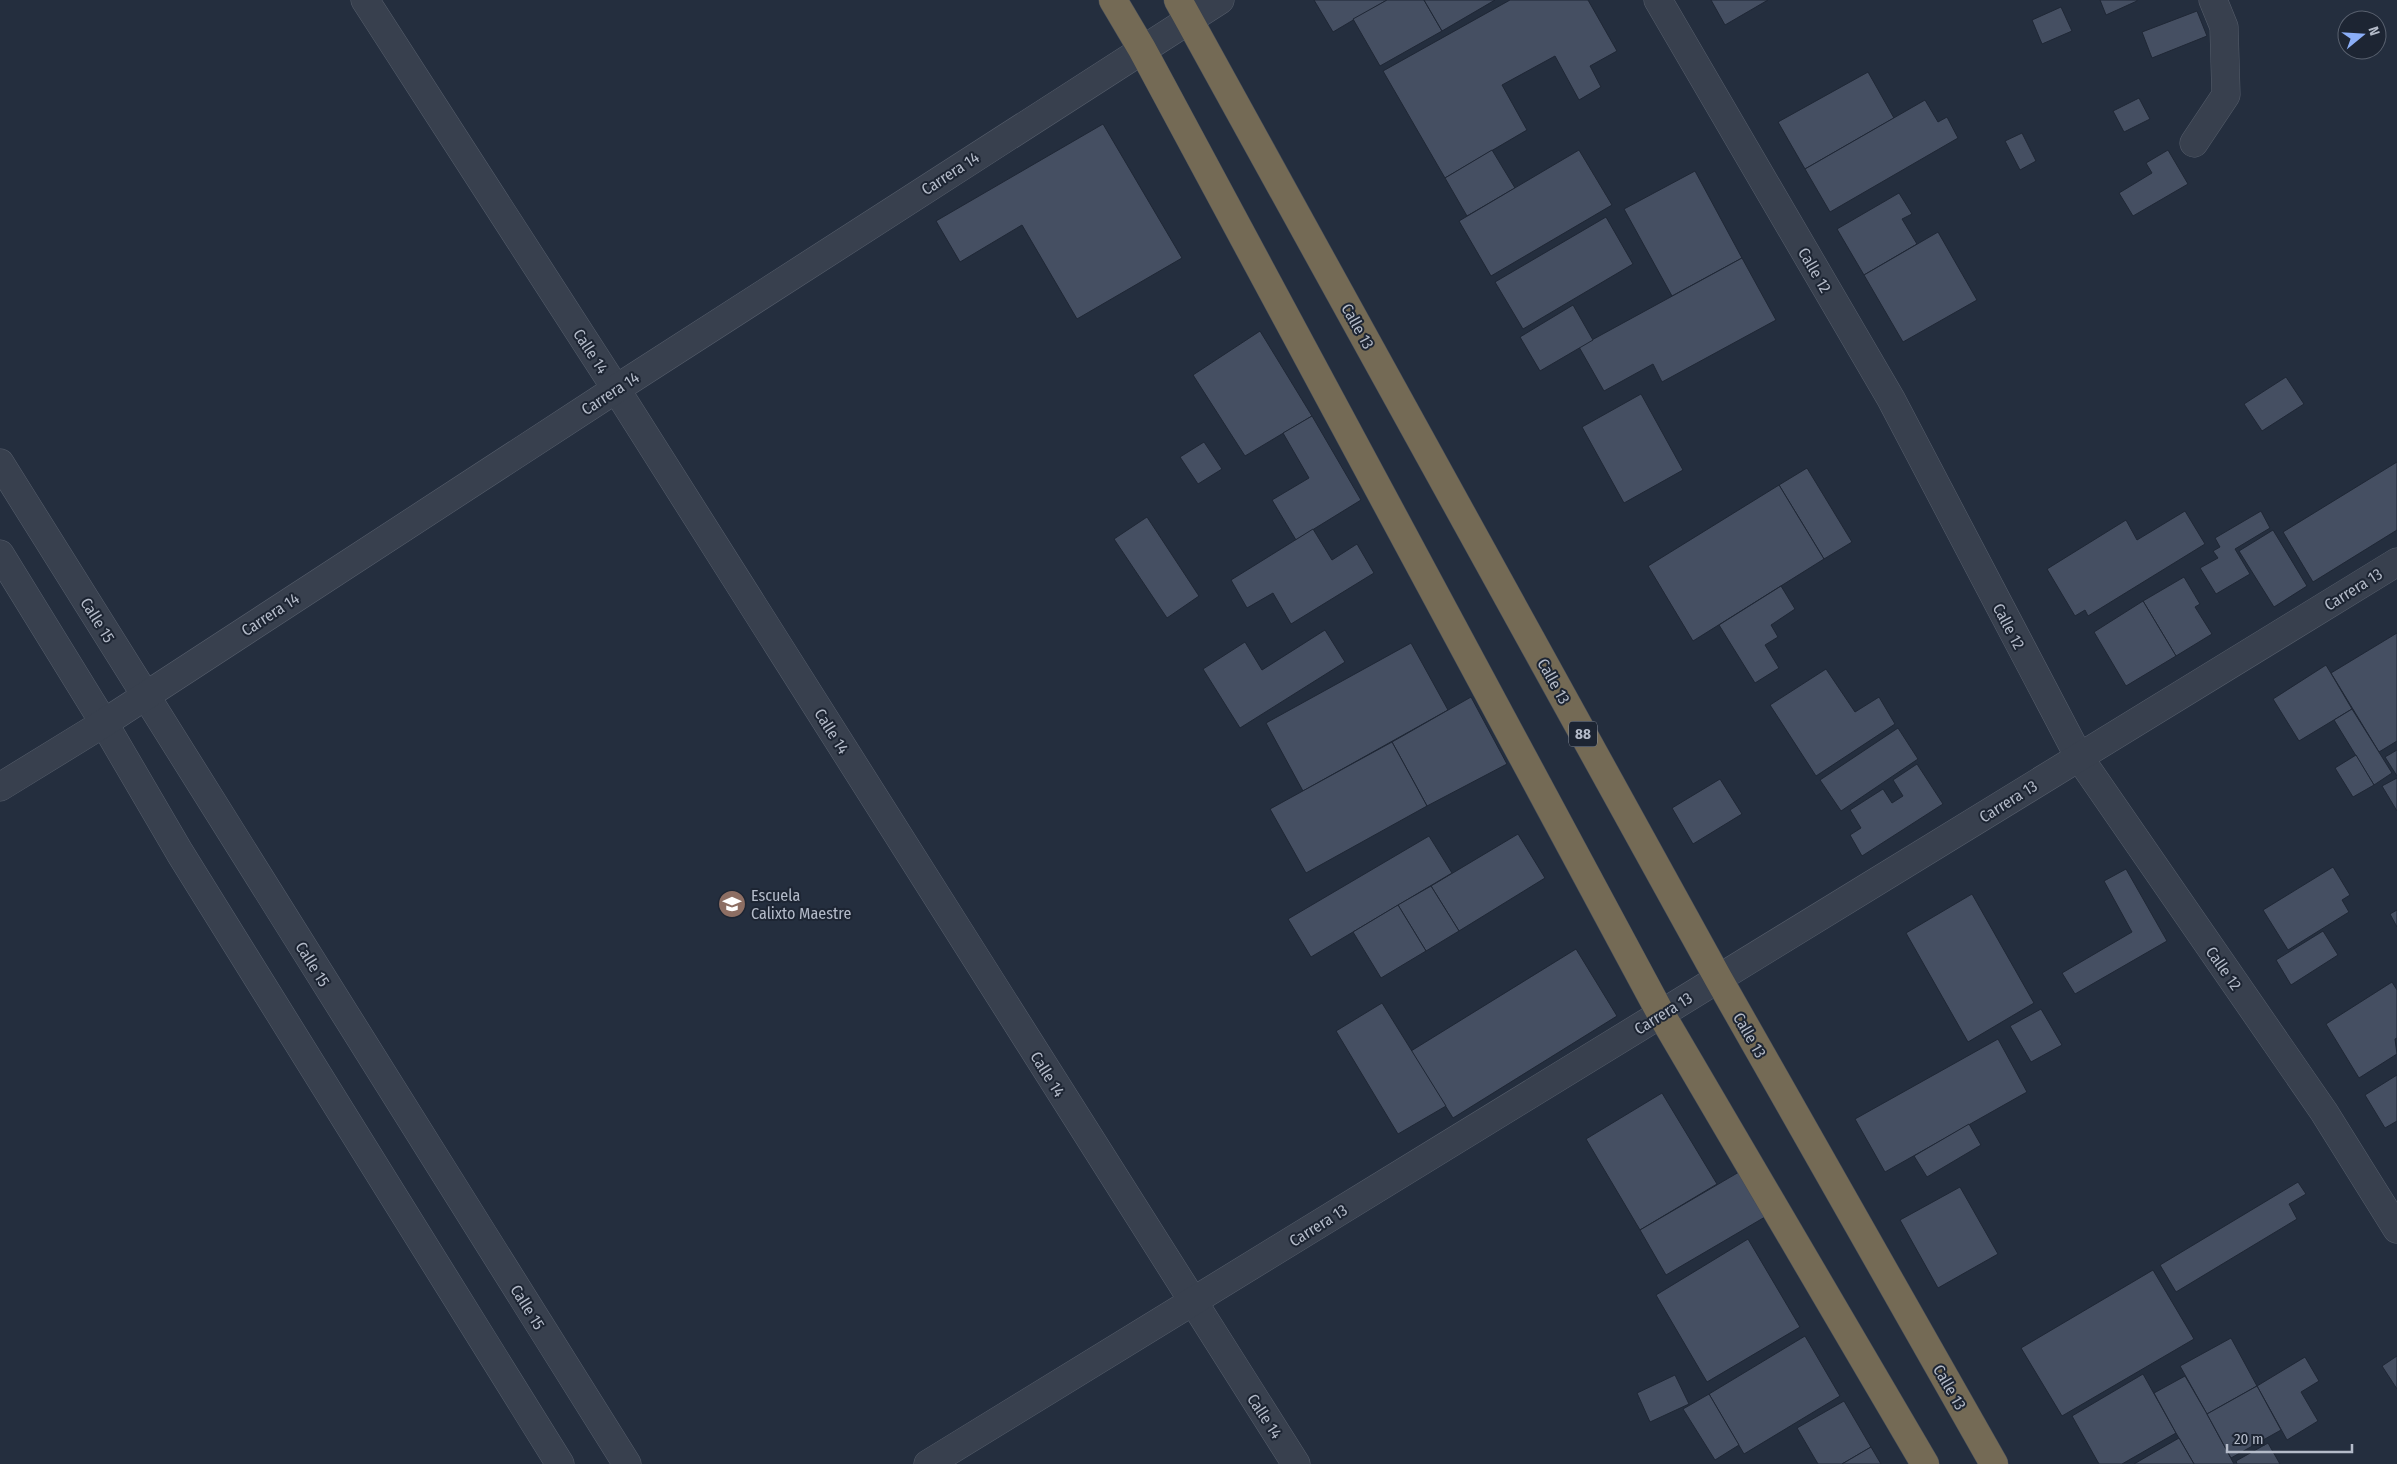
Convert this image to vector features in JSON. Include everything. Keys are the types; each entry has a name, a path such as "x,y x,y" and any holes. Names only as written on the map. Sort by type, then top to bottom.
{"highway":[{"path":"1113,0 1142,49 1661,1014 1925,1464"},
{"name":"Calle 13","path":"1183,9 1718,978 1994,1464"}],"street":[{"name":"Calle 14","path":"365,0 616,389 1296,1464"},
{"name":"Carrera 14","path":"0,787 104,723 1142,49 1183,9 1220,0"},
{"name":"Calle 12","path":"1658,0 1891,399 2079,757 2324,1112 2397,1229"},
{"path":"2194,143 2226,95 2224,27 2213,0"},
{"name":"Calle 15","path":"0,463 627,1464"},
{"path":"0,554 104,723 180,853 560,1464"},
{"name":"Carrera 13","path":"928,1464 2397,562"}],"building":[{"path":"1314,0 1387,0 1333,32"},
{"path":"1387,0 1424,0 1442,31 1380,66 1353,19"},
{"path":"1424,0 1495,0 1442,31"},
{"path":"1510,0 1588,0 1617,51 1590,66 1601,87 1579,100 1555,56 1502,85 1527,130 1445,178 1383,71"},
{"path":"1711,0 1768,0 1725,25"},
{"path":"2100,0 2137,0 2137,1 2106,15"},
{"path":"2061,7 2072,31 2042,44 2032,20"},
{"path":"2197,11 2207,36 2152,58 2142,32"},
{"path":"1868,72 1894,118 1805,169 1778,122"},
{"path":"2139,98 2150,119 2124,132 2113,111"},
{"path":"1925,100 1938,122 1947,117 1958,138 1830,212 1805,169"},
{"path":"1103,124 1182,258 1077,319 1022,225 960,262 936,221"},
{"path":"2022,133 2036,161 2020,170 2005,141"},
{"path":"1492,150 1515,188 1467,216 1445,178"},
{"path":"1579,150 1612,205 1491,276 1459,221"},
{"path":"2168,150 2188,184 2133,216 2119,193 2152,173 2146,163"},
{"path":"1695,171 1742,258 1672,296 1624,209"},
{"path":"1899,193 1912,214 1902,219 1917,244 1864,275 1837,229"},
{"path":"1606,217 1633,264 1523,329 1495,282"},
{"path":"1938,232 1977,300 1903,342 1864,275"},
{"path":"1742,258 1776,320 1662,382 1653,364 1604,391 1579,347"},
{"path":"1573,305 1593,340 1540,371 1520,337"},
{"path":"1260,331 1312,416 1245,456 1193,375"},
{"path":"2286,377 2304,404 2262,431 2244,404"},
{"path":"1641,394 1683,470 1624,503 1582,427"},
{"path":"1312,416 1361,500 1296,540 1272,500 1309,478 1283,433"},
{"path":"1204,442 1222,469 1198,484 1180,457"},
{"path":"2397,462 2397,530 2313,582 2283,532"},
{"path":"1807,468 1852,542 1824,559 1779,485"},
{"path":"1779,485 1824,559 1693,641 1648,566"},
{"path":"2185,511 2205,544 2088,616 2085,610 2075,616 2047,569 2126,520 2137,540"},
{"path":"2261,511 2270,528 2235,549 2250,574 2216,594 2200,568 2218,558 2213,551 2220,547 2215,538"},
{"path":"1147,517 1199,596 1167,618 1114,539"},
{"path":"1313,529 1332,560 1357,544 1374,573 1291,624 1273,593 1247,608 1231,580"},
{"path":"2273,530 2307,586 2274,607 2239,551"},
{"path":"2184,577 2200,604 2195,607 2212,634 2176,656 2143,601"},
{"path":"1781,586 1795,609 1771,625 1778,637 1765,645 1779,668 1755,683 1719,625"},
{"path":"2143,601 2176,656 2126,686 2094,632"},
{"path":"1325,630 1345,662 1240,728 1203,669 1245,642 1262,670"},
{"path":"2397,633 2397,741 2379,752 2331,673"},
{"path":"1411,643 1448,710 1303,791 1266,723"},
{"path":"2326,665 2352,709 2299,741 2273,699"},
{"path":"1826,669 1855,712 1879,697 1895,724 1816,776 1770,705"},
{"path":"1471,697 1507,764 1427,806 1392,742"},
{"path":"2352,709 2392,773 2374,785 2334,720"},
{"path":"1898,728 1918,759 1841,811 1820,780"},
{"path":"1392,742 1427,806 1306,873 1270,809"},
{"path":"2397,750 2397,776 2385,757"},
{"path":"2356,755 2374,785 2353,797 2335,768"},
{"path":"1917,764 1943,804 1862,856 1850,835 1861,828 1850,810 1883,789 1892,803 1903,796 1893,780"},
{"path":"2397,778 2397,811 2382,786"},
{"path":"1720,779 1742,814 1693,844 1672,808"},
{"path":"1518,834 1545,878 1459,931 1431,886"},
{"path":"1429,836 1452,873 1311,957 1288,919"},
{"path":"2333,867 2350,895 2342,900 2349,912 2288,950 2263,910"},
{"path":"2126,869 2167,941 2075,994 2062,973 2132,932 2104,881"},
{"path":"1431,886 1459,931 1426,951 1398,905"},
{"path":"1972,894 2034,1003 1968,1042 1906,933"},
{"path":"1398,905 1426,951 1381,978 1353,932"},
{"path":"2397,910 2397,927 2390,914"},
{"path":"2323,931 2338,955 2291,985 2276,960"},
{"path":"1576,949 1617,1016 1453,1118 1411,1051"},
{"path":"2392,982 2397,990 2397,1038 2395,1039 2397,1054 2359,1078 2326,1024"},
{"path":"1382,1003 1446,1106 1398,1134 1336,1031"},
{"path":"2041,1009 2062,1045 2031,1062 2010,1026"},
{"path":"1998,1039 2027,1092 1885,1172 1855,1119"},
{"path":"2397,1075 2397,1121 2385,1128 2365,1095"},
{"path":"1662,1093 1717,1184 1640,1230 1586,1139"},
{"path":"1969,1124 1981,1145 1927,1177 1914,1156"},
{"path":"1739,1172 1765,1217 1666,1275 1640,1230"},
{"path":"2298,1182 2306,1194 2289,1204 2297,1219 2176,1292 2160,1265"},
{"path":"1960,1187 1998,1254 1938,1288 1900,1220"},
{"path":"1748,1239 1800,1327 1707,1382 1656,1295"},
{"path":"2153,1270 2194,1339 2062,1416 2021,1348"},
{"path":"1805,1336 1840,1396 1744,1454 1709,1394"},
{"path":"2231,1338 2257,1386 2207,1414 2180,1366"},
{"path":"2397,1356 2397,1389 2382,1366"},
{"path":"2305,1357 2319,1381 2301,1392 2318,1421 2287,1440 2257,1386"},
{"path":"2143,1374 2176,1433 2122,1464 2099,1464 2072,1416"},
{"path":"1675,1375 1689,1404 1650,1422 1637,1393"},
{"path":"2185,1376 2234,1464 2194,1464 2176,1433 2154,1393"},
{"path":"2257,1386 2281,1430 2231,1458 2207,1414"},
{"path":"1709,1394 1739,1445 1715,1460 1683,1409"},
{"path":"1844,1401 1871,1447 1842,1464 1818,1464 1797,1428"},
{"path":"2179,1438 2194,1464 2134,1464"},
{"path":"2268,1443 2280,1464 2237,1464 2236,1461"},
{"path":"1871,1447 1881,1464 1842,1464"}],"place":[{"name":"Escuela Calixto Maestre","path":"732,904"}]}
